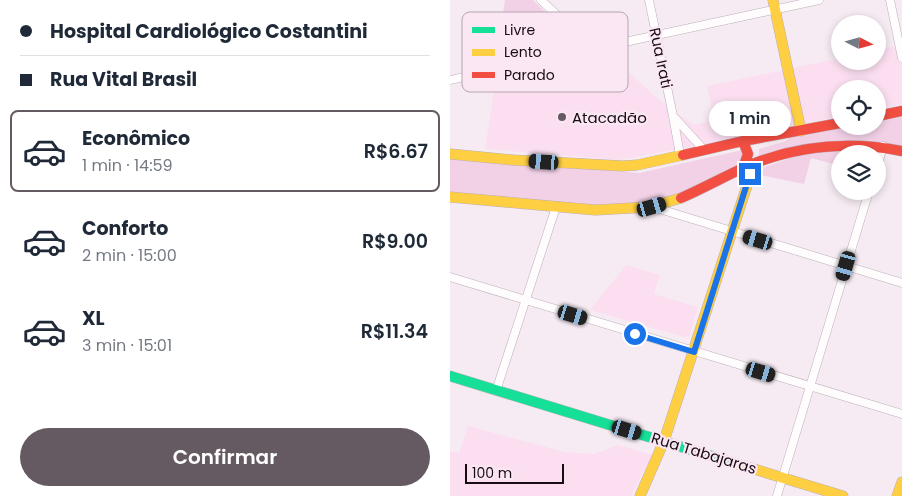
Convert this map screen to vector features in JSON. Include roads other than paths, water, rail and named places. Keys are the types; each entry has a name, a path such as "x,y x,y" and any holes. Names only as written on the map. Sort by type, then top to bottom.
{"main road":[{"path":"774,5 802,131"},
{"path":"886,114 902,111"},
{"path":"450,154 610,167 637,165 743,141 831,125"},
{"path":"640,496 664,441 733,232 754,164 756,149 762,139"},
{"path":"743,141 749,156 743,168"},
{"path":"450,197 556,207 615,210 652,207 692,195 743,168 808,147 836,144 860,145"},
{"path":"886,147 902,151"},
{"name":"Rua Tabajaras","path":"450,376 843,496"},
{"path":"897,496 902,482"}],"street":[{"path":"541,0 554,12"},
{"name":"Rua Irati","path":"648,0 680,155"},
{"path":"628,41 774,5 819,0"},
{"path":"890,0 902,58"},
{"path":"673,116 704,150"},
{"path":"777,496 866,200"},
{"path":"496,390 556,207"},
{"path":"652,207 902,283"},
{"path":"450,277 902,414"}],"place":[{"name":"Atacadão","path":"562,117"}]}
